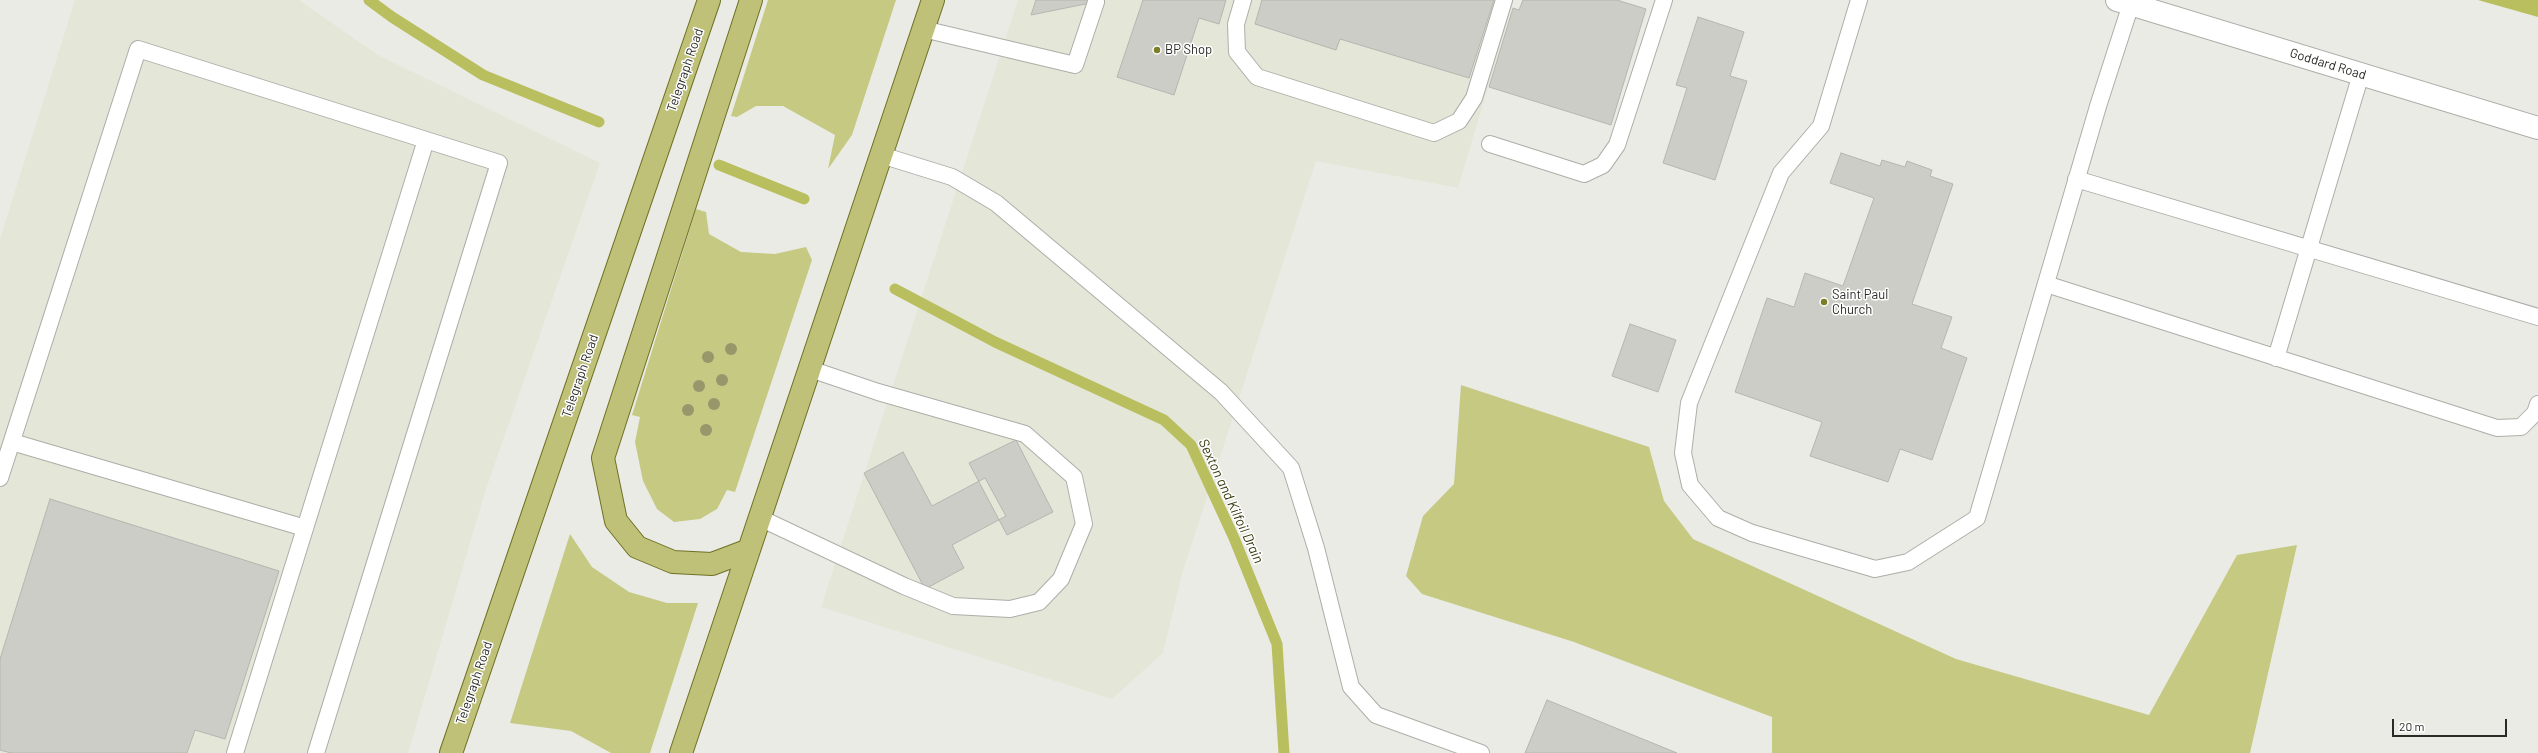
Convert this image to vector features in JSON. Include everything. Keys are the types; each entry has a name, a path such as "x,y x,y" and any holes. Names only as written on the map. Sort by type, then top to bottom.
{"main road":[{"name":"Telegraph Road","path":"451,753 709,0"},
{"path":"749,550 712,564 673,562 637,547 616,521 603,458 752,0"},
{"path":"681,753 865,207 881,154 933,0"},
{"name":"Goddard Road","path":"2124,2 2538,128"}],"lane":[{"path":"1243,0 1236,24 1237,52 1257,78 1434,133 1459,121 1474,98 1504,0"},
{"path":"1490,144 1584,174 1603,165 1617,145 1664,0"},
{"path":"1859,0 1821,126 1781,173 1689,403 1683,453 1690,485 1718,518 1752,533 1875,569 1908,562 1977,518 2076,179 2124,2"},
{"path":"923,29 1075,65 1096,2"},
{"path":"0,478 138,48 499,163 316,753"},
{"path":"2276,358 2361,74"},
{"path":"235,753 426,140"},
{"path":"881,154 952,177 996,203 1221,392 1291,468 1316,548 1351,687 1376,715 1481,753"},
{"path":"2076,179 2538,318"},
{"path":"2046,284 2497,428 2521,427 2535,413 2538,404"},
{"path":"760,518 904,586 953,606 1010,609 1038,602 1061,579 1084,524 1074,477 1025,434 878,392 810,369"},
{"path":"12,442 305,528"}],"shaded area":[{"path":"75,0 299,0 378,55 600,163 486,489 408,753 0,753 0,239"},
{"path":"768,0 896,0 852,135 828,169 835,135 783,106 756,106 737,117 731,116"},
{"path":"1018,0 1514,0 1458,188 1316,161 1182,574 1163,653 1112,699 821,607"},
{"path":"2478,0 2538,0 2538,17"},
{"path":"696,209 706,212 709,234 741,252 775,254 806,247 812,260 735,492 727,490 717,509 700,519 674,522 657,509 643,481 635,442 640,417 632,415"},
{"path":"1461,385 1649,447 1664,501 1693,539 1956,659 2149,715 2237,555 2297,545 2250,753 1772,753 1772,717 1574,642 1422,594 1406,576 1423,516 1454,484"},
{"path":"570,534 592,567 629,592 667,603 698,603 650,753 611,753 571,731 510,723"}],"building":[{"path":"1036,0 1105,0 1031,15"},
{"name":"BP Shop","path":"1143,0 1226,0 1219,24 1199,18 1174,95 1117,77"},
{"path":"1262,0 1494,0 1469,78 1340,39 1336,50 1255,24"},
{"path":"1523,0 1617,0 1646,9 1611,125 1489,87 1513,8 1519,10"},
{"path":"1698,17 1744,32 1730,76 1747,81 1715,180 1663,163 1687,88 1676,85"},
{"path":"1841,153 1880,166 1882,160 1905,167 1907,161 1932,170 1930,176 1953,184 1912,304 1952,317 1941,348 1967,358 1932,460 1900,449 1888,482 1810,456 1822,422 1735,392 1767,298 1794,307 1805,273 1843,286 1874,198 1830,183"},
{"path":"1630,324 1676,340 1658,392 1612,376"},
{"path":"1016,440 1053,512 1007,535 969,463"},
{"path":"903,452 932,506 985,478 1006,516 952,545 964,568 925,589 864,473"},
{"path":"50,499 279,571 225,739 195,730 187,753 11,753 0,750 0,659"},
{"path":"1547,700 1677,753 1525,753"}],"waterway":[{"name":"Sexton and Kilfoil Drain","path":"369,0 392,17 483,75 599,122"},
{"name":"Sexton and Kilfoil Drain","path":"719,165 804,199"},
{"name":"Sexton and Kilfoil Drain","path":"895,289 995,342 1164,420 1191,445 1234,538 1277,644 1284,753"}],"place":[{"name":"BP Shop","path":"1157,50"},
{"name":"Saint Paul Church","path":"1824,302"}]}
